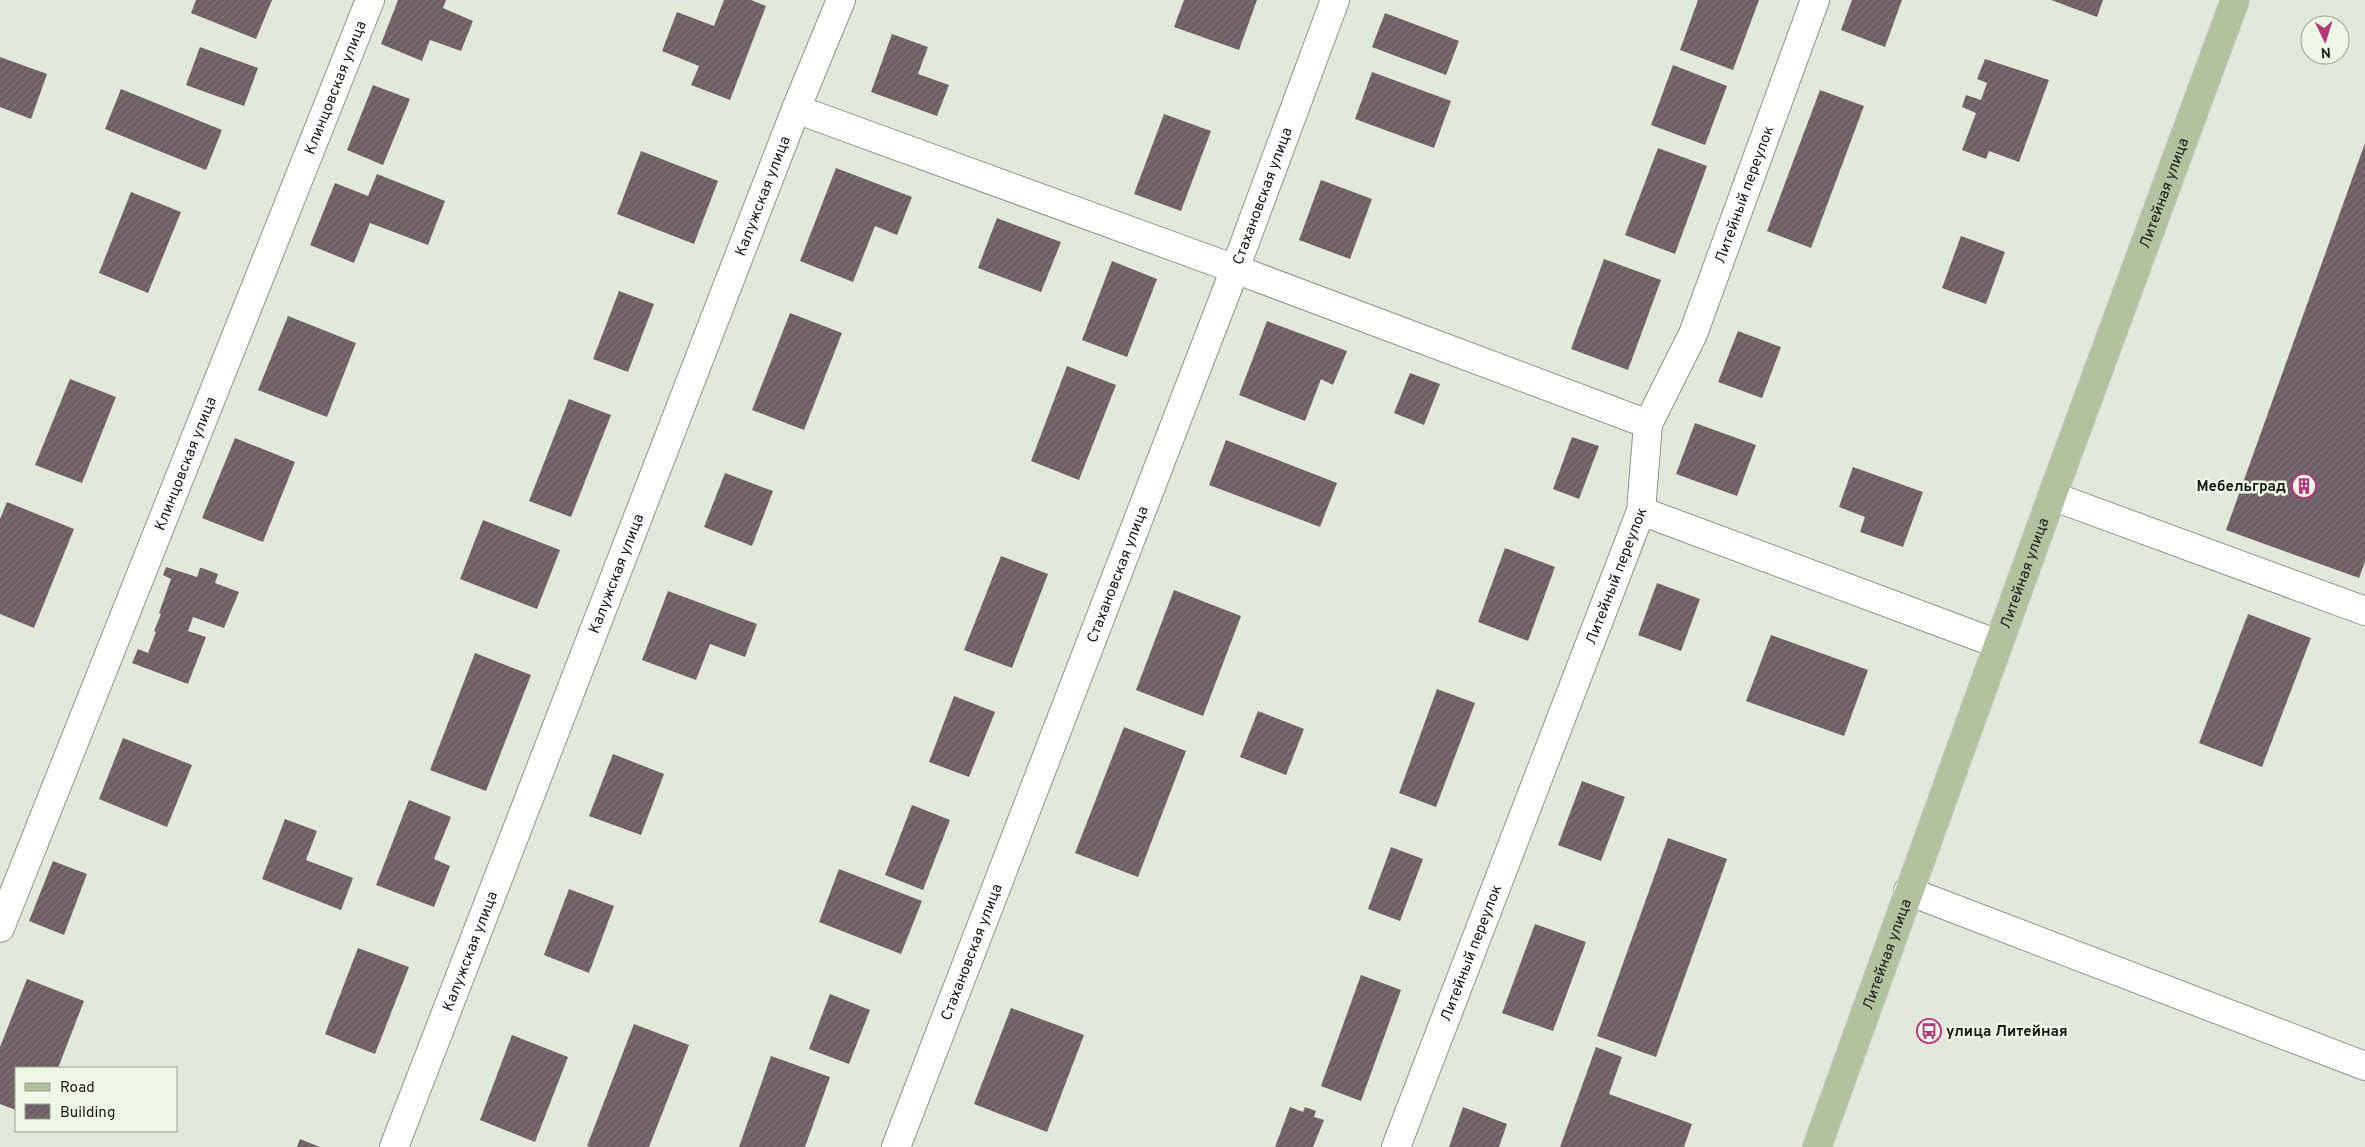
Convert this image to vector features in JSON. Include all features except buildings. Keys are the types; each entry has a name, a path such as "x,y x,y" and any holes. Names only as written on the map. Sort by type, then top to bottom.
{"main road":[{"name":"Литейная улица","path":"1817,1147 1998,644 2235,0"}],"street":[{"name":"Клинцовская улица","path":"0,928 370,0"},
{"name":"Калужская улица","path":"394,1147 796,109 841,0"},
{"name":"Стахановская улица","path":"896,1147 1235,269 1335,0"},
{"name":"Литейный переулок","path":"1396,1147 1641,511 1648,424 1693,334 1815,0"},
{"path":"796,109 1235,269 1648,424"},
{"path":"2052,496 2365,610"},
{"path":"1641,511 1998,644"},
{"path":"1908,891 2365,1066"}],"place":[{"name":"Мебельград","path":"2304,486"},
{"name":"улица Литейная","path":"1929,1031"}]}
